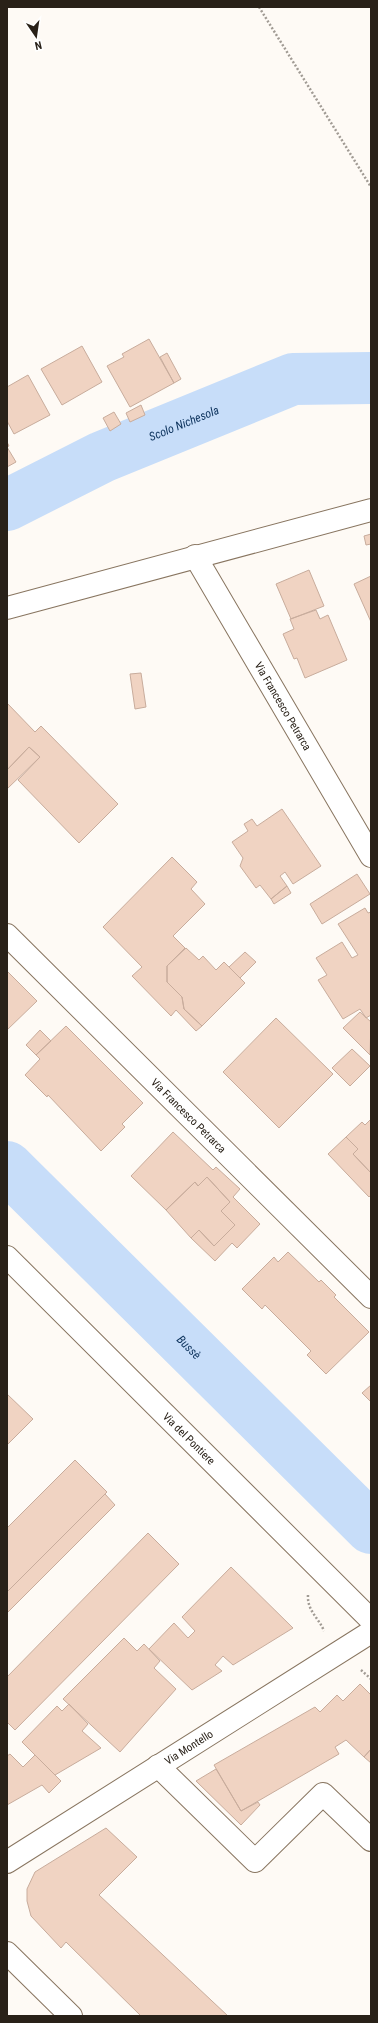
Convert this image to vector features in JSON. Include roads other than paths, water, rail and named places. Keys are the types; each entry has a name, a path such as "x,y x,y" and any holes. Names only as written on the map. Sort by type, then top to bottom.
{"street":[{"path":"7,608 371,510"},
{"name":"Via Francesco Petrarca","path":"196,556 371,856"},
{"name":"Via Francesco Petrarca","path":"7,935 371,1296"},
{"name":"Via del Pontiere","path":"7,1258 371,1620"},
{"name":"Via Montello","path":"7,1862 371,1632"},
{"path":"158,1766 255,1861 323,1794 371,1840"},
{"path":"7,1953 71,2016"}],"waterway":[{"name":"Scolo Nichesola","path":"7,505 102,457 293,379 371,378"},
{"name":"Bussè","path":"7,1167 371,1528"}]}
